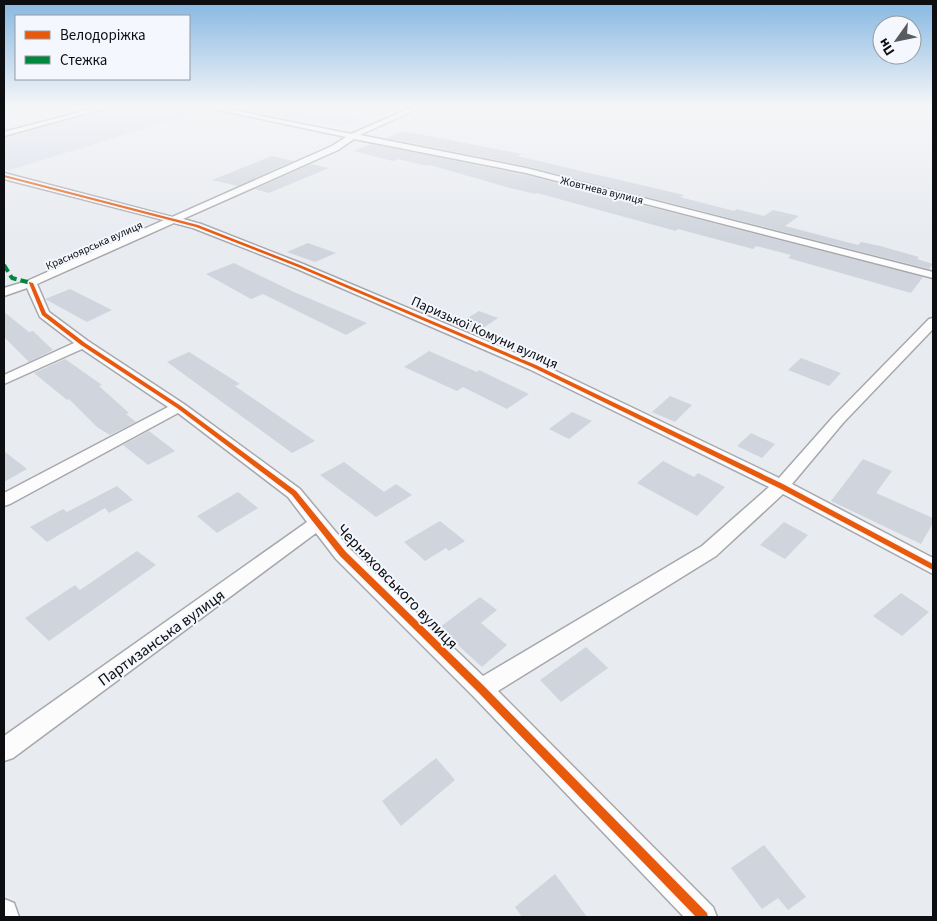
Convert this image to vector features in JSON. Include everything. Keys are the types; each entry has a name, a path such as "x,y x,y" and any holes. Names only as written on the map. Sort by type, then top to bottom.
{"street":[{"name":"Красноярська вулиця","path":"4,292 31,283 332,150"},
{"name":"Жовтнева вулиця","path":"426,150 526,171 933,275"},
{"name":"Паризької Комуни вулиця","path":"4,176 197,226 299,266 534,366 781,486 933,567"},
{"name":"Черняховського вулиця","path":"31,283 44,314 82,344 179,407 294,493 343,554 481,689 703,917"},
{"path":"481,689 710,551 781,486 838,420 933,322"},
{"path":"4,380 82,344"},
{"path":"4,500 179,407"},
{"name":"Партизанська вулиця","path":"4,750 318,523"},
{"path":"4,913 5,917"}],"shaded area":[{"path":"4,150 75,150 10,170 4,169"}],"building":[{"path":"401,150 526,175 923,277 911,293 788,258 791,255 756,246 753,249 678,229 676,231 430,165 427,166 398,159 393,161 353,151"},
{"path":"446,150 501,150 522,154 517,156 684,195 680,197 734,211 737,209 764,216 773,210 799,216 785,226 858,245 861,242 880,246 919,257 917,259 933,264 929,269 526,166"},
{"path":"272,156 294,161 238,186 212,180"},
{"path":"311,164 329,168 269,193 254,189"},
{"path":"308,243 336,253 315,262 287,252"},
{"path":"234,263 294,292 367,323 346,335 263,294 251,299 206,274"},
{"path":"70,289 112,310 87,322 45,299"},
{"path":"479,311 498,318 477,332 458,324"},
{"path":"4,312 29,332 33,331 53,350 29,362 4,337"},
{"path":"429,351 477,372 479,370 529,394 507,409 463,387 457,391 404,367"},
{"path":"189,352 240,384 235,386 315,441 292,453 167,362"},
{"path":"801,358 841,373 829,386 788,370"},
{"path":"65,359 102,385 99,386 129,413 126,414 136,422 110,435 97,427 69,399 67,400 34,373"},
{"path":"670,396 692,405 675,422 652,412"},
{"path":"572,412 592,421 569,439 549,429"},
{"path":"149,431 175,451 148,465 123,445"},
{"path":"751,433 775,444 762,458 737,446"},
{"path":"4,451 27,469 4,482"},
{"path":"863,459 892,471 876,493 933,518 933,523 921,544 831,501"},
{"path":"663,461 694,477 698,473 725,487 697,516 637,483"},
{"path":"344,462 384,492 396,484 412,495 376,517 320,475"},
{"path":"117,486 133,500 109,513 105,508 47,542 30,527 63,509 67,512"},
{"path":"238,492 258,508 217,533 197,516"},
{"path":"440,521 465,541 449,551 446,548 425,561 404,542"},
{"path":"784,522 808,535 785,559 760,545"},
{"path":"137,551 156,565 49,641 25,618 75,585 80,590"},
{"path":"901,593 929,612 902,636 873,616"},
{"path":"480,597 497,610 481,623 507,645 482,667 439,628"},
{"path":"586,647 608,668 561,702 540,680"},
{"path":"436,758 455,780 401,826 382,801"},
{"path":"764,845 806,897 788,910 778,898 762,909 731,868"},
{"path":"555,874 587,917 522,917 515,907"}],"marked path":[{"path":"4,265 12,278 31,283"}],"cycle path":[{"path":"4,176 197,226 299,266 534,366 781,486 933,567"},
{"path":"31,283 44,314 83,344 179,407 294,493 343,554 481,689 703,917"}]}
